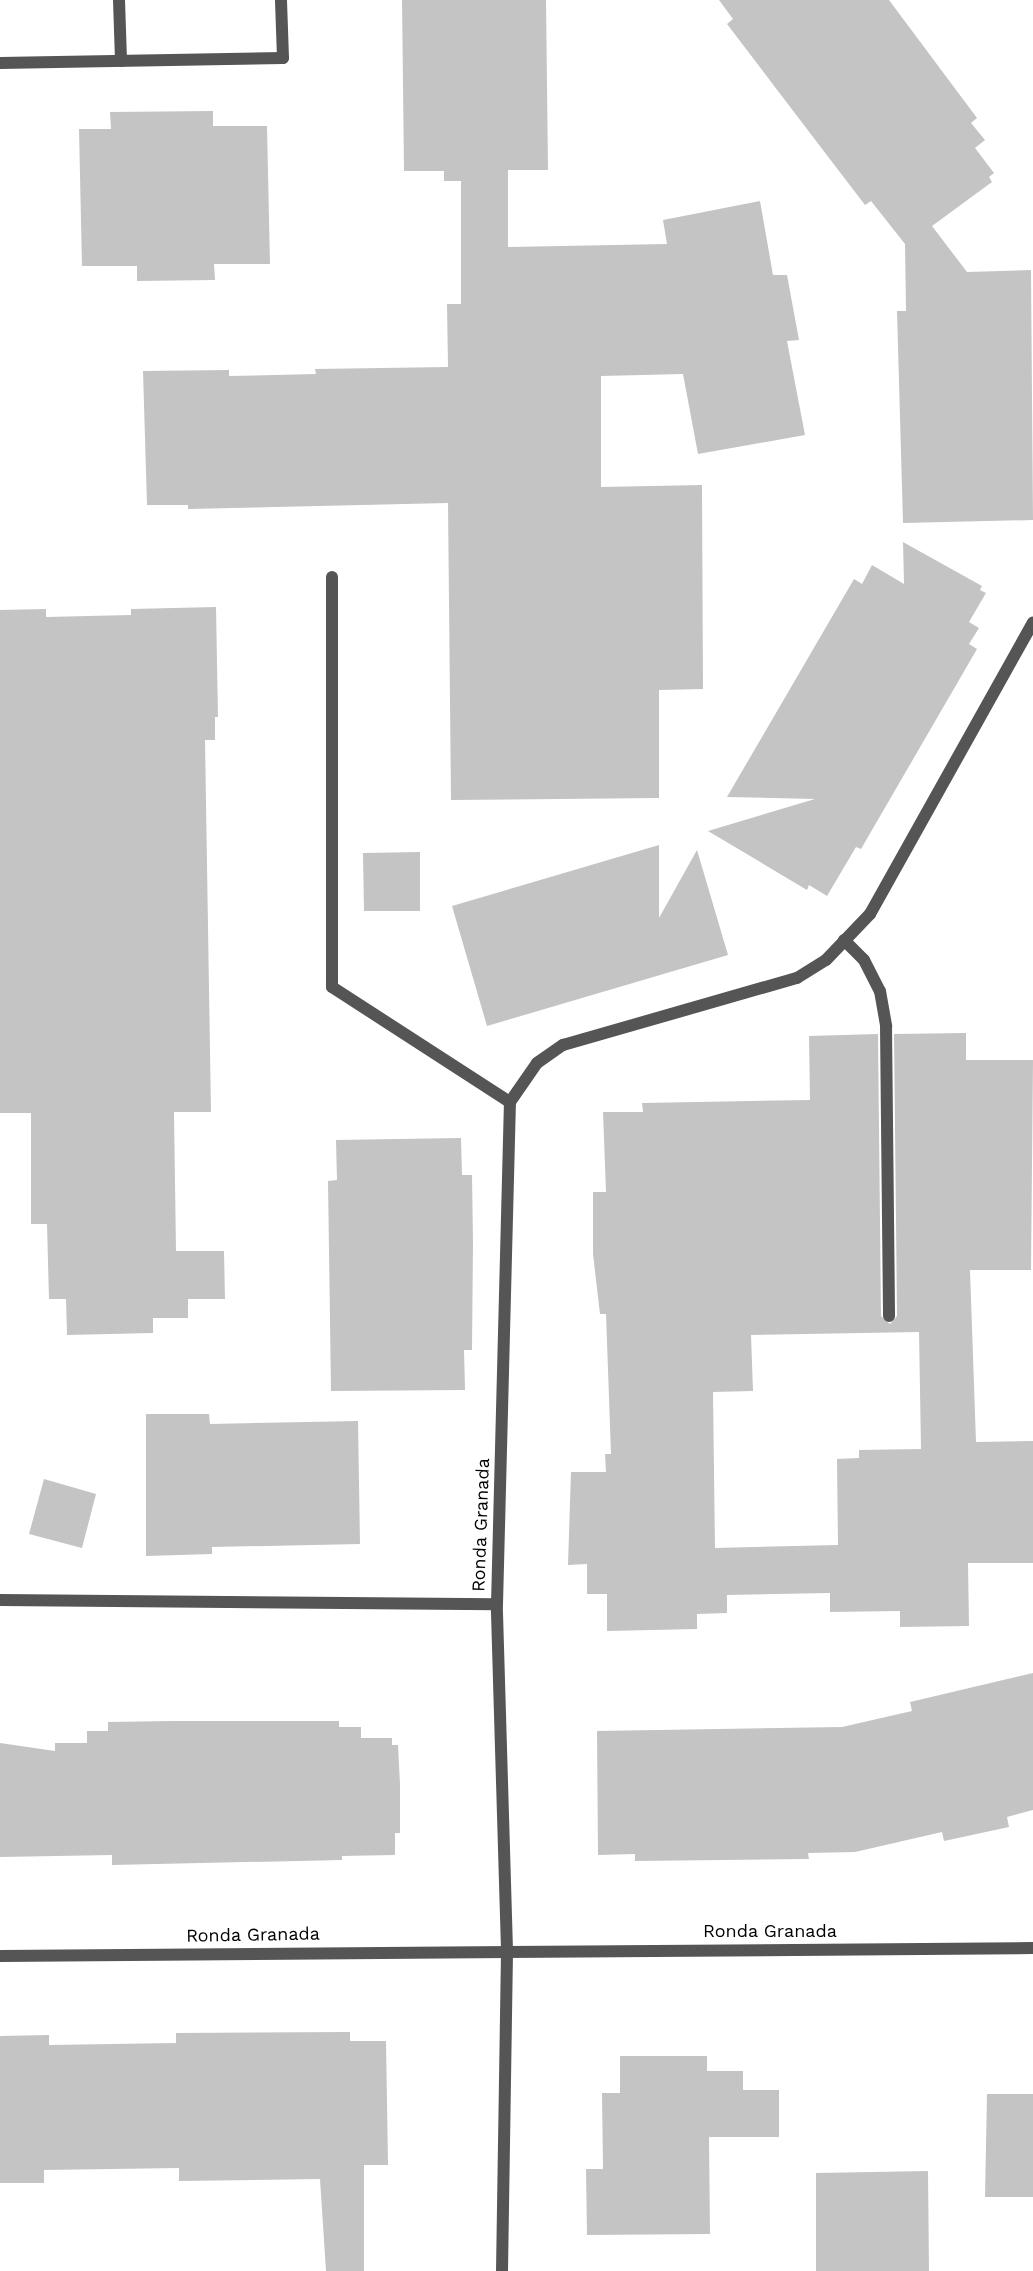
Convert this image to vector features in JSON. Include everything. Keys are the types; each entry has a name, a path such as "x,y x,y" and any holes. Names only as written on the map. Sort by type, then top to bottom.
{"street":[{"path":"119,0 121,61"},
{"path":"0,63 283,58 281,0"},
{"path":"332,577 332,987 510,1102 537,1063 563,1046 797,978 826,960 870,914 1033,622"},
{"path":"844,940 864,960 880,991 886,1026 889,1316"},
{"name":"Ronda Granada","path":"507,1950 497,1604 510,1102"},
{"path":"0,1600 497,1604"},
{"name":"Ronda Granada","path":"0,1956 507,1950 1033,1948"},
{"path":"502,2271 507,1950"}],"building":[{"path":"402,0 546,0 548,170 508,170 508,247 667,244 663,220 760,201 773,275 787,275 799,340 787,341 805,435 698,454 683,374 601,376 601,487 702,485 703,689 659,690 659,798 451,800 448,503 188,509 188,505 147,505 143,371 229,370 229,376 316,374 315,369 448,367 447,304 461,304 461,181 444,181 444,171 404,171"},
{"path":"719,0 889,0 977,118 971,123 985,140 975,148 994,173 989,177 992,182 932,226 967,272 1031,270 1033,520 903,523 897,311 906,311 905,244 871,201 865,205 826,154 727,24 733,19"},
{"path":"213,111 213,126 267,126 270,264 214,264 215,280 137,281 137,266 82,266 79,129 111,129 110,112"},
{"path":"903,542 982,586 980,590 986,593 969,622 979,628 969,644 977,649 861,849 856,847 827,896 809,885 807,890 708,831 815,799 727,797 854,579 862,584 872,565 904,584"},
{"path":"216,607 218,717 215,717 215,740 205,740 211,1112 174,1112 176,1251 224,1251 225,1299 188,1299 188,1318 153,1318 153,1333 67,1335 66,1299 49,1299 47,1224 31,1224 31,1113 0,1113 0,610 46,609 46,617 131,615 131,609"},
{"path":"659,845 659,918 697,850 728,955 487,1026 452,906"},
{"path":"420,852 420,911 364,911 363,853"},
{"path":"966,1033 966,1060 1033,1060 1031,1270 970,1270 976,1442 1033,1441 1033,1563 968,1563 969,1626 900,1627 900,1611 830,1612 830,1593 727,1595 727,1613 697,1614 697,1629 607,1631 607,1594 587,1594 587,1564 568,1565 571,1472 606,1472 605,1454 611,1454 606,1314 600,1314 593,1254 593,1192 606,1192 603,1112 643,1112 642,1103 810,1100 809,1036 878,1034 881,1316 890,1324 897,1316 894,1034","holes":["919,1332 921,1449 859,1450 859,1458 837,1459 838,1545 715,1548 713,1392 753,1391 751,1335"]},
{"path":"461,1138 462,1175 472,1175 472,1350 464,1350 465,1390 331,1391 328,1181 337,1180 336,1140"},
{"path":"146,1414 209,1414 210,1424 358,1421 360,1544 212,1547 212,1554 146,1556"},
{"path":"44,1479 96,1494 82,1548 29,1534"},
{"path":"1033,1673 1033,1810 1007,1817 1009,1827 944,1841 942,1832 855,1852 808,1853 809,1859 635,1861 635,1854 598,1855 597,1731 842,1727 912,1711 910,1702"},
{"path":"339,1721 339,1727 361,1727 361,1738 392,1738 392,1745 398,1745 400,1784 400,1833 395,1833 395,1855 342,1856 342,1860 112,1865 112,1855 0,1857 0,1743 55,1751 55,1743 87,1743 87,1731 108,1731 108,1722"},
{"path":"350,2032 350,2041 386,2041 388,2165 364,2165 364,2271 326,2271 320,2179 179,2181 179,2168 44,2170 44,2183 0,2183 0,2036 49,2035 49,2045 176,2043 176,2033"},
{"path":"620,2056 707,2056 707,2071 743,2071 743,2090 779,2090 779,2137 709,2137 710,2234 587,2235 586,2169 603,2169 602,2093 620,2093"},
{"path":"987,2094 1033,2094 1033,2197 985,2197"},
{"path":"928,2171 929,2271 816,2271 816,2173"}]}
